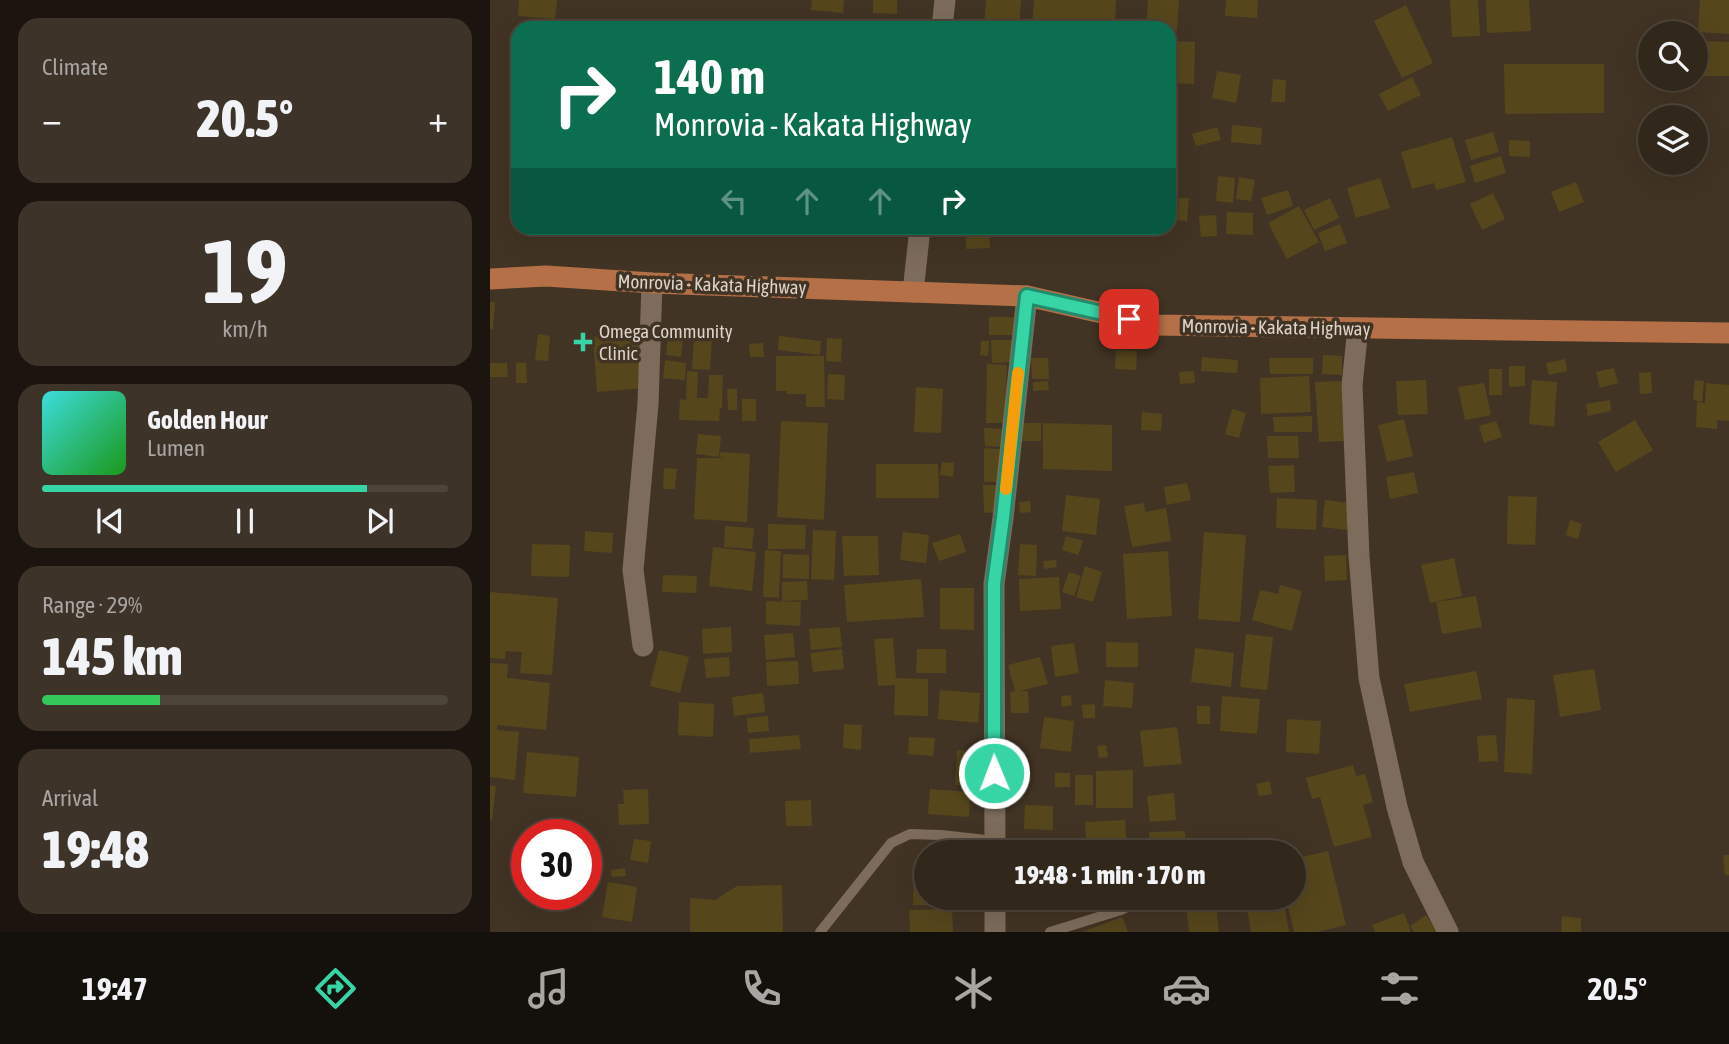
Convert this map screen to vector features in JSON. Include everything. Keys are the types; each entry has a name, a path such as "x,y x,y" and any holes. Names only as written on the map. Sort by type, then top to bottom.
{"highway":[{"name":"Monrovia - Kakata Highway","path":"490,279 546,276 652,283 1027,296 1155,324 1729,333"}],"street":[{"path":"943,21 945,0"},
{"path":"913,292 919,235"},
{"path":"643,646 633,570 648,404 652,283"},
{"path":"995,840 994,584 1027,296"},
{"path":"1358,328 1352,386 1359,556 1369,678 1397,807 1410,851 1448,932"},
{"path":"995,910 995,932"}],"lane":[{"path":"820,932 891,843 910,834 941,835 964,840"},
{"path":"1051,932 1121,910"}],"building":[{"path":"519,0 557,0 555,19 518,16"},
{"path":"812,0 844,0 843,13 811,10"},
{"path":"873,0 897,0 897,14 873,13"},
{"path":"986,0 1021,0 1020,21 984,21"},
{"path":"1034,0 1116,0 1115,21 1032,21"},
{"path":"1148,0 1179,0 1177,31 1176,21 1146,21"},
{"path":"1226,0 1258,0 1257,18 1225,16"},
{"path":"1450,0 1478,0 1480,36 1452,37"},
{"path":"1486,0 1529,0 1531,31 1487,33"},
{"path":"1700,0 1729,0 1729,34 1708,33 1708,21 1699,21"},
{"path":"1406,5 1433,63 1402,78 1374,21"},
{"path":"1176,41 1195,42 1194,84 1176,83"},
{"path":"1708,41 1729,42 1729,76 1708,76"},
{"path":"1504,64 1604,64 1604,113 1505,114"},
{"path":"1217,71 1241,75 1236,103 1212,98"},
{"path":"1412,77 1421,95 1388,111 1379,94"},
{"path":"1273,79 1286,80 1285,102 1271,102"},
{"path":"1232,125 1262,128 1261,145 1231,142"},
{"path":"1217,127 1221,140 1196,146 1192,134"},
{"path":"1493,132 1499,152 1471,160 1465,140"},
{"path":"1452,137 1466,182 1436,190 1434,183 1412,189 1401,152"},
{"path":"1509,140 1530,141 1530,157 1509,156"},
{"path":"1501,156 1506,173 1475,183 1470,166"},
{"path":"1218,176 1235,178 1233,203 1216,201"},
{"path":"1239,177 1255,180 1251,201 1236,199"},
{"path":"1380,178 1390,208 1356,218 1347,188"},
{"path":"1576,182 1584,202 1559,212 1551,192"},
{"path":"1288,190 1293,206 1267,215 1261,198"},
{"path":"1493,193 1505,219 1482,230 1470,204"},
{"path":"1179,198 1189,198 1187,221 1178,220"},
{"path":"1330,198 1339,218 1314,230 1304,210"},
{"path":"1299,206 1319,242 1287,259 1268,223"},
{"path":"1227,212 1253,213 1253,235 1226,234"},
{"path":"1216,215 1217,236 1201,237 1199,216"},
{"path":"1340,224 1347,243 1325,251 1318,233"},
{"path":"966,235 989,235 990,248 966,249"},
{"path":"490,302 495,302 493,330 490,329"},
{"path":"989,317 1014,317 1014,335 989,335"},
{"path":"538,334 550,336 548,361 535,360"},
{"path":"641,334 645,388 597,392 593,337"},
{"path":"668,336 683,338 681,357 666,355"},
{"path":"779,336 821,341 820,355 778,350"},
{"path":"827,338 842,339 841,362 826,361"},
{"path":"694,339 712,340 710,370 692,369"},
{"path":"991,340 1013,340 1013,362 992,363"},
{"path":"981,341 989,341 988,356 980,355"},
{"path":"763,343 764,357 750,357 749,344"},
{"path":"1116,350 1137,351 1136,370 1115,369"},
{"path":"1323,355 1342,356 1342,375 1322,374"},
{"path":"776,356 824,356 825,407 806,407 806,394 776,391"},
{"path":"1202,357 1238,360 1237,373 1201,371"},
{"path":"1031,358 1048,358 1049,379 1032,379"},
{"path":"1269,358 1313,358 1313,374 1270,374"},
{"path":"1565,359 1567,371 1549,375 1546,363"},
{"path":"665,360 686,363 685,380 663,378"},
{"path":"516,362 526,363 527,383 516,383"},
{"path":"490,363 507,363 508,377 490,377"},
{"path":"987,364 1007,365 1005,423 986,423"},
{"path":"1509,366 1525,366 1525,386 1509,387"},
{"path":"1614,368 1618,383 1600,388 1596,372"},
{"path":"1489,369 1502,369 1502,395 1489,395"},
{"path":"687,371 698,372 697,398 708,398 709,375 723,375 719,421 679,420 680,399 686,400"},
{"path":"1194,371 1195,383 1180,384 1179,372"},
{"path":"1651,372 1652,393 1640,394 1639,373"},
{"path":"828,374 845,375 844,400 827,399"},
{"path":"1309,376 1311,412 1261,414 1260,378"},
{"path":"1426,380 1428,414 1398,415 1396,381"},
{"path":"1532,380 1557,382 1554,427 1529,424"},
{"path":"1695,380 1704,381 1702,402 1693,400"},
{"path":"1048,381 1049,390 1033,391 1033,382"},
{"path":"1341,381 1345,441 1319,442 1315,382"},
{"path":"1484,383 1491,415 1465,420 1458,387"},
{"path":"1706,383 1729,385 1729,421 1717,420 1717,429 1696,427 1697,402 1705,403"},
{"path":"916,387 943,389 941,433 914,432"},
{"path":"727,389 737,389 737,410 728,410"},
{"path":"742,399 756,399 756,421 742,421"},
{"path":"1610,400 1611,411 1588,416 1586,404"},
{"path":"1232,409 1246,413 1239,438 1225,434"},
{"path":"1142,412 1162,414 1161,431 1141,430"},
{"path":"1312,416 1312,432 1274,432 1273,417"},
{"path":"1404,419 1413,456 1387,462 1378,425"},
{"path":"1635,420 1653,450 1616,472 1598,442"},
{"path":"781,421 828,423 824,520 777,517"},
{"path":"1496,421 1502,437 1484,443 1479,426"},
{"path":"1021,423 1041,423 1041,441 1021,441"},
{"path":"1043,423 1112,425 1112,471 1043,469"},
{"path":"984,428 1002,429 1002,447 985,446"},
{"path":"698,434 721,436 719,457 696,454"},
{"path":"1267,436 1298,436 1299,458 1268,458"},
{"path":"984,448 1000,449 1000,482 984,482"},
{"path":"720,452 750,454 747,522 694,519 697,458 724,458 720,457"},
{"path":"942,462 954,463 953,477 940,475"},
{"path":"876,464 938,464 939,498 876,498"},
{"path":"1294,465 1295,492 1270,493 1268,466"},
{"path":"664,468 677,469 675,489 663,489"},
{"path":"1414,472 1418,493 1390,499 1386,477"},
{"path":"1187,483 1191,500 1167,505 1164,487"},
{"path":"983,485 998,485 999,512 984,513"},
{"path":"1066,495 1100,499 1096,535 1062,531"},
{"path":"1508,496 1537,497 1535,545 1507,544"},
{"path":"1277,498 1317,500 1316,530 1276,528"},
{"path":"1325,500 1350,503 1347,530 1322,527"},
{"path":"1030,501 1031,512 1020,513 1019,502"},
{"path":"1144,503 1145,512 1166,508 1171,541 1132,547 1124,506"},
{"path":"1570,520 1582,524 1578,539 1566,535"},
{"path":"768,524 806,525 805,549 768,549"},
{"path":"725,526 754,528 752,549 724,547"},
{"path":"813,530 836,531 834,580 811,579"},
{"path":"585,531 613,533 612,553 584,551"},
{"path":"903,532 929,535 926,563 900,560"},
{"path":"1204,532 1246,535 1240,622 1198,619"},
{"path":"960,534 966,552 939,561 932,543"},
{"path":"842,536 878,536 879,575 844,576"},
{"path":"1066,536 1083,541 1078,555 1062,550"},
{"path":"532,544 570,545 569,577 531,576"},
{"path":"1020,544 1037,545 1036,576 1018,575"},
{"path":"713,547 756,552 752,591 709,586"},
{"path":"765,550 781,551 779,598 763,597"},
{"path":"1168,551 1172,616 1127,619 1123,554"},
{"path":"783,554 809,555 809,579 783,578"},
{"path":"1346,555 1347,580 1325,581 1324,556"},
{"path":"1454,558 1462,596 1430,603 1421,565"},
{"path":"1056,560 1057,567 1044,569 1043,561"},
{"path":"1085,566 1102,572 1093,602 1076,597"},
{"path":"1069,572 1081,576 1074,596 1062,592"},
{"path":"663,575 697,576 696,593 662,592"},
{"path":"1059,577 1061,609 1020,611 1019,579"},
{"path":"921,579 924,617 847,622 844,585"},
{"path":"807,581 808,600 782,601 782,582"},
{"path":"1280,585 1302,591 1292,631 1252,620 1260,590 1278,594"},
{"path":"940,588 974,588 974,630 940,629"},
{"path":"490,592 558,598 552,675 520,673 522,652 506,651 505,659 490,658"},
{"path":"1476,596 1482,627 1442,634 1436,602"},
{"path":"766,601 801,602 800,626 766,624"},
{"path":"731,627 732,652 703,654 702,629"},
{"path":"840,627 842,647 811,650 809,629"},
{"path":"793,633 795,657 766,660 764,635"},
{"path":"1246,634 1273,637 1267,690 1240,687"},
{"path":"893,638 896,678 928,679 928,716 894,715 895,685 878,686 874,639"},
{"path":"1106,642 1138,643 1138,667 1106,667"},
{"path":"1074,643 1079,673 1055,677 1051,646"},
{"path":"1195,648 1234,653 1231,687 1191,682"},
{"path":"842,649 844,669 813,672 810,653"},
{"path":"917,649 946,649 946,673 916,673"},
{"path":"659,650 689,657 680,693 650,686"},
{"path":"729,657 730,676 706,678 704,659"},
{"path":"1040,657 1048,684 1020,691 1028,691 1029,713 1011,713 1010,692 1015,691 1008,665"},
{"path":"798,661 799,684 767,686 766,662"},
{"path":"490,663 508,664 507,678 550,683 546,730 497,725 497,730 519,732 515,780 490,777"},
{"path":"1594,669 1601,710 1560,717 1553,675"},
{"path":"1476,671 1482,699 1410,712 1404,684"},
{"path":"1105,680 1134,683 1132,708 1103,706"},
{"path":"940,690 980,693 978,723 938,719"},
{"path":"763,693 765,712 734,716 732,697"},
{"path":"1071,695 1072,705 1062,707 1061,696"},
{"path":"1222,696 1260,699 1257,734 1220,731"},
{"path":"1507,698 1535,700 1532,774 1504,772"},
{"path":"679,702 714,704 713,737 678,735"},
{"path":"1095,704 1095,718 1083,718 1082,705"},
{"path":"1197,706 1210,706 1210,724 1197,724"},
{"path":"768,716 769,731 748,733 747,718"},
{"path":"1044,717 1074,721 1071,752 1040,748"},
{"path":"1287,719 1321,721 1319,754 1286,752"},
{"path":"844,724 862,725 861,750 843,748"},
{"path":"1177,727 1182,764 1144,767 1140,731"},
{"path":"799,735 801,749 750,753 749,739"},
{"path":"1496,735 1498,761 1479,762 1477,736"},
{"path":"909,737 935,738 933,756 908,754"},
{"path":"1106,745 1108,757 1099,758 1097,746"},
{"path":"957,750 988,752 985,788 955,785"},
{"path":"527,752 579,757 576,797 523,793"},
{"path":"1353,765 1356,776 1365,774 1373,802 1363,805 1372,837 1334,847 1320,797 1312,799 1306,778"},
{"path":"1133,770 1133,808 1096,808 1096,771"},
{"path":"1055,773 1070,773 1070,787 1055,787"},
{"path":"1075,775 1093,775 1093,805 1075,805"},
{"path":"1270,781 1272,794 1259,796 1256,784"},
{"path":"490,786 496,786 492,820 490,820"},
{"path":"648,789 649,824 619,825 618,804 624,804 623,790"},
{"path":"930,789 970,792 969,817 928,814"},
{"path":"1174,793 1176,820 1150,822 1147,796"},
{"path":"811,800 812,826 786,826 785,801"},
{"path":"1025,805 1053,806 1053,830 1024,829"},
{"path":"1125,820 1126,840 1086,840 1085,822"},
{"path":"1185,831 1185,840 1149,840 1149,832"},
{"path":"634,839 651,841 648,863 630,860"},
{"path":"1328,851 1346,925 1318,932 1294,932 1289,910 1306,910 1306,856"},
{"path":"1723,855 1729,855 1729,875 1725,875"},
{"path":"625,868 626,876 612,877 611,870"},
{"path":"608,882 637,887 632,922 602,917"},
{"path":"782,885 783,932 690,932 690,898 715,900 737,886"},
{"path":"909,910 952,910 953,932 910,932"},
{"path":"1187,910 1217,910 1219,932 1189,932"},
{"path":"1247,910 1285,910 1289,932 1251,932"},
{"path":"1404,913 1411,932 1375,932 1372,925"},
{"path":"1426,915 1437,932 1414,932 1410,926"},
{"path":"1562,916 1581,918 1581,932 1561,932"},
{"path":"1122,917 1128,932 1082,932"}],"slow traffic":[{"path":"1006,489 1018,373"}],"place":[{"name":"Omega Community Clinic","path":"583,342"}],"route":[{"path":"994,773 994,584 1027,296 1129,319"}]}
